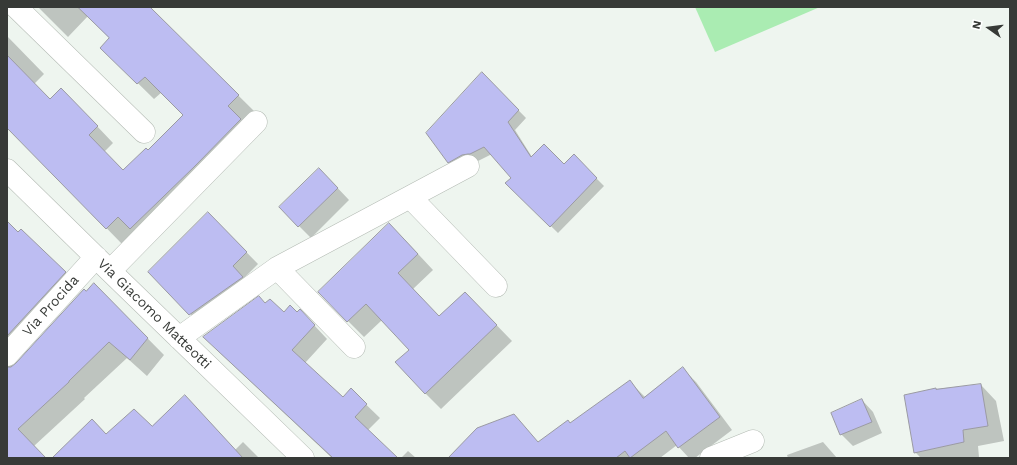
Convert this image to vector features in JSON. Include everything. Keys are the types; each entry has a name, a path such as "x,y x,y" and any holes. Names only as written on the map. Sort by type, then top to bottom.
{"street":[{"path":"16,7 144,132"},
{"name":"Via Procida","path":"7,355 256,122"},
{"path":"179,338 277,268 468,166"},
{"name":"Via Giacomo Matteotti","path":"7,170 303,458"},
{"path":"410,197 496,286"},
{"path":"277,268 354,347"},
{"path":"711,458 753,441"}],"green space":[{"path":"695,7 820,7 715,52"}],"building":[{"path":"78,7 150,7 239,95 228,106 241,119 130,229 118,217 106,229 7,128 7,55 50,99 61,88 98,126 89,135 123,170 146,148 148,150 183,115 145,77 137,84 100,48 109,38"},
{"path":"482,72 519,110 508,122 531,157 544,144 564,164 574,154 597,178 550,227 505,183 511,178 484,147 470,154 462,155 448,163 426,133"},
{"path":"319,168 338,188 298,227 279,207"},
{"path":"208,212 247,252 233,266 243,277 189,315 148,272"},
{"path":"7,221 18,232 21,229 66,272 7,336"},
{"path":"389,223 418,254 398,273 439,316 465,292 497,325 425,394 395,362 409,350 366,304 347,322 318,292"},
{"path":"94,283 148,338 130,360 109,342 69,382 18,429 46,458 7,458 7,367 11,367 16,363 84,289 86,291"},
{"path":"259,296 265,303 270,299 284,312 290,305 297,312 300,309 315,325 292,350 343,397 351,388 367,404 355,417 398,458 333,458 203,337"},
{"path":"683,367 720,417 678,448 666,431 630,458 625,451 616,458 448,458 477,428 514,414 538,442 568,420 570,423 630,380 643,398"},
{"path":"981,384 988,426 963,430 964,442 914,453 904,395 936,388"},
{"path":"185,395 243,458 52,458 92,419 106,434 134,409 152,426"},
{"path":"862,399 872,422 840,435 831,413"}]}
